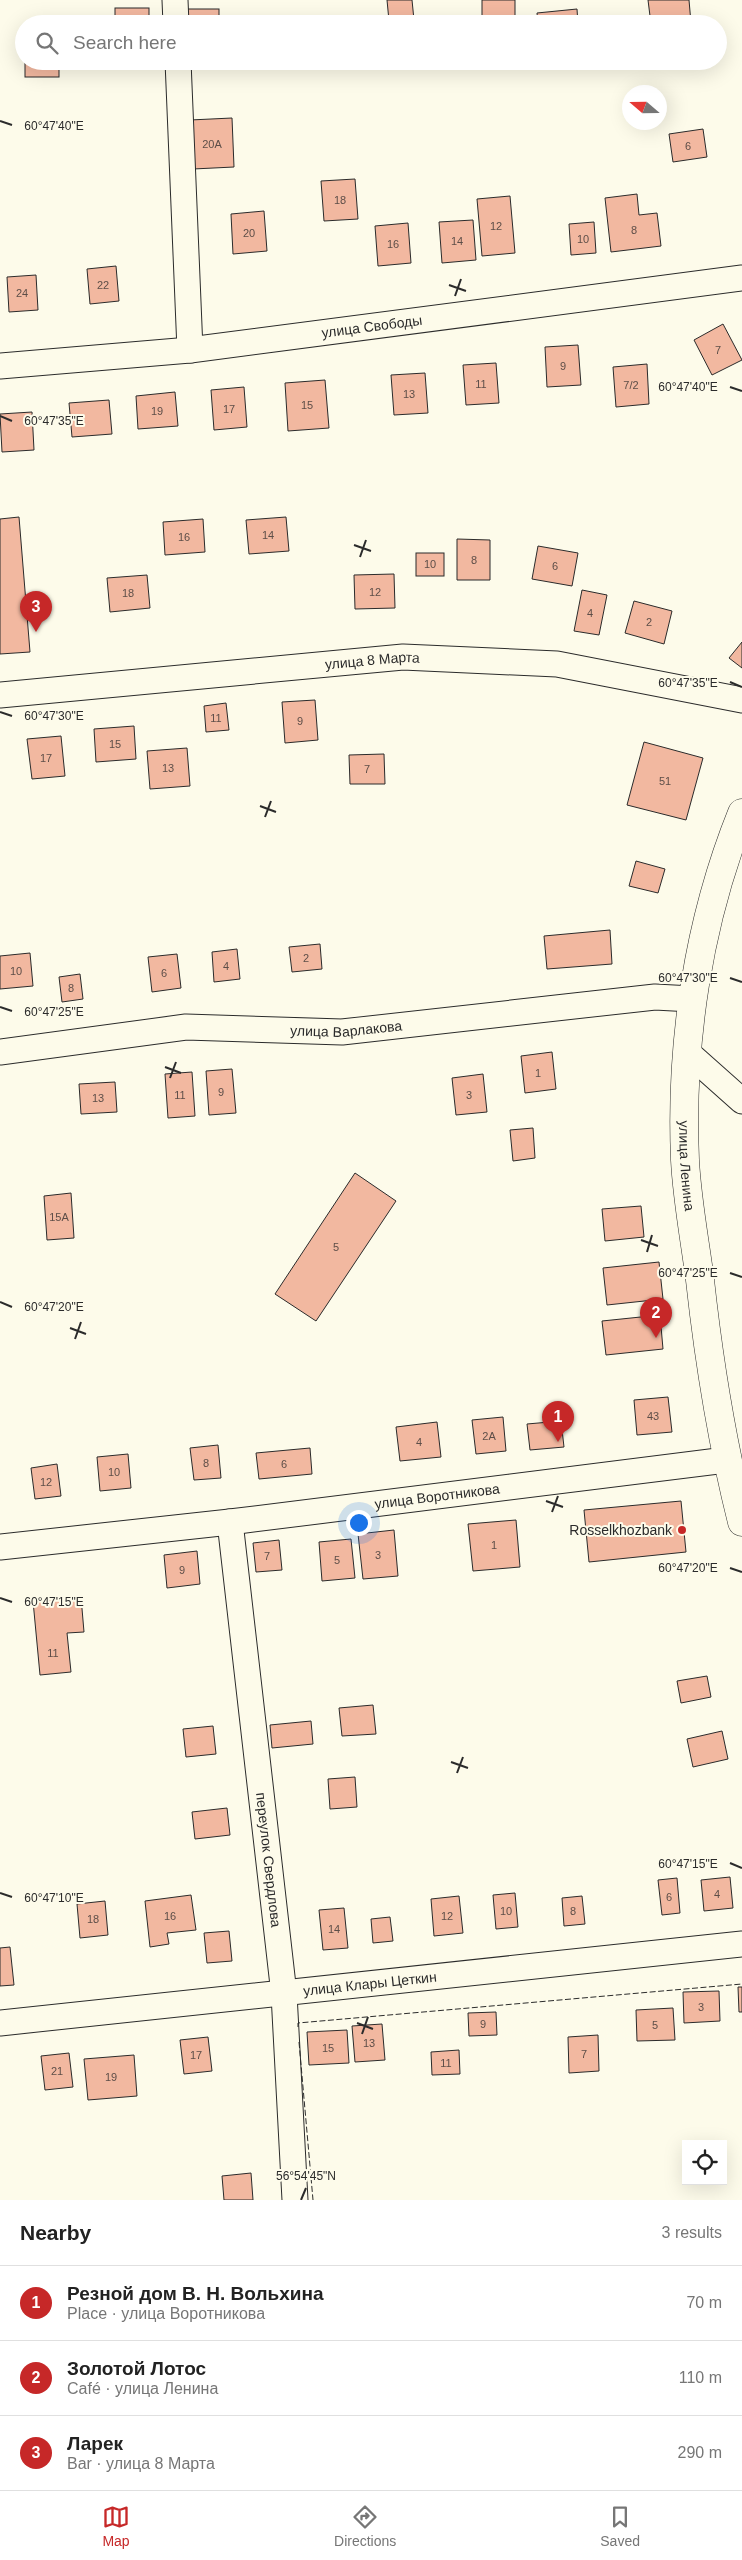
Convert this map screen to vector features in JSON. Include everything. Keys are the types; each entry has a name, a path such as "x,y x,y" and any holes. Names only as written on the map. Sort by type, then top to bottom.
{"main road":[{"name":"улица Ленина","path":"742,812 712,904 692,999 687,1052 685,1161 704,1322 726,1460 742,1522"}],"street":[{"path":"175,0 176,15"},
{"path":"178,70 190,350"},
{"name":"улица Свободы","path":"0,366 190,350 742,278"},
{"name":"улица 8 Марта","path":"0,695 403,657 557,664 742,700"},
{"name":"улица Варлакова","path":"0,1052 186,1027 342,1032 655,997 692,999"},
{"path":"687,1052 742,1101"},
{"name":"улица Воротникова","path":"0,1547 230,1522 726,1460"},
{"name":"переулок Свердлова","path":"230,1522 284,1994 295,2200"},
{"name":"улица Клары Цеткин","path":"0,2023 742,1944"}],"building":[{"path":"387,0 412,0 414,15 388,15"},
{"path":"482,0 515,0 515,15 482,15"},
{"path":"648,0 689,0 690,15 650,15"},
{"path":"115,8 149,8 149,15 115,15"},
{"path":"185,9 219,9 219,15 185,15"},
{"path":"577,9 577,15 537,15 537,13"},
{"path":"25,70 59,70 59,77 25,77"},
{"path":"232,118 234,167 193,169 190,120"},
{"path":"703,129 707,157 673,162 669,134"},
{"path":"355,179 358,219 324,221 321,181"},
{"path":"637,194 639,215 657,213 661,246 611,252 605,198"},
{"path":"510,196 515,253 482,256 477,199"},
{"path":"264,211 267,251 233,254 231,214"},
{"path":"473,220 476,260 442,263 439,222"},
{"path":"594,222 596,253 571,255 569,224"},
{"path":"408,223 411,263 378,266 375,226"},
{"path":"116,266 119,301 90,304 87,269"},
{"path":"36,275 38,310 9,312 7,277"},
{"path":"723,324 742,360 712,375 694,340"},
{"path":"578,345 581,385 547,387 545,347"},
{"path":"496,363 499,403 466,405 463,365"},
{"path":"647,364 649,404 616,407 613,367"},
{"path":"425,373 428,413 394,415 391,375"},
{"path":"325,380 329,428 288,431 285,383"},
{"path":"244,387 247,427 214,430 211,390"},
{"path":"175,392 178,426 138,429 136,396"},
{"path":"109,400 112,434 72,437 69,403"},
{"path":"32,412 34,450 2,452 0,414"},
{"path":"19,517 30,652 0,654 0,519"},
{"path":"286,517 289,551 249,554 246,520"},
{"path":"203,519 205,552 165,555 163,522"},
{"path":"457,539 490,540 490,580 457,580"},
{"path":"538,546 578,553 572,586 532,579"},
{"path":"416,553 444,553 444,576 416,576"},
{"path":"394,574 395,608 355,609 354,575"},
{"path":"147,575 150,608 110,612 107,578"},
{"path":"582,590 607,595 599,635 574,631"},
{"path":"634,601 672,611 664,644 625,633"},
{"path":"742,642 742,668 729,658"},
{"path":"315,700 318,740 285,743 282,702"},
{"path":"226,703 229,730 206,732 204,706"},
{"path":"134,726 136,759 96,762 94,729"},
{"path":"61,736 65,776 32,779 27,739"},
{"path":"644,742 703,758 686,820 627,805"},
{"path":"187,748 190,786 150,789 147,751"},
{"path":"384,754 385,784 350,784 349,755"},
{"path":"636,861 665,869 658,893 629,886"},
{"path":"610,930 612,964 547,969 544,936"},
{"path":"320,944 322,969 292,972 289,947"},
{"path":"237,949 240,979 214,982 212,952"},
{"path":"30,953 33,986 0,989 0,956"},
{"path":"177,954 181,988 152,992 148,957"},
{"path":"80,974 83,999 62,1002 59,977"},
{"path":"552,1052 556,1089 525,1093 521,1056"},
{"path":"232,1069 236,1113 209,1115 206,1071"},
{"path":"192,1072 195,1116 168,1118 165,1074"},
{"path":"483,1074 487,1112 456,1115 452,1078"},
{"path":"115,1082 117,1112 81,1114 79,1084"},
{"path":"533,1128 535,1158 513,1161 510,1130"},
{"path":"355,1173 396,1201 316,1321 275,1294"},
{"path":"71,1193 74,1238 47,1240 44,1196"},
{"path":"641,1206 644,1237 605,1241 602,1209"},
{"path":"659,1262 663,1299 607,1305 603,1268"},
{"path":"660,1315 663,1349 606,1355 602,1321"},
{"path":"668,1397 672,1432 637,1435 634,1400"},
{"path":"503,1417 506,1451 476,1454 472,1420"},
{"path":"561,1421 564,1447 530,1450 527,1424"},
{"path":"437,1422 441,1457 400,1461 396,1427"},
{"path":"218,1445 221,1478 194,1480 190,1448"},
{"path":"310,1448 312,1474 259,1479 256,1453"},
{"path":"128,1454 131,1488 100,1491 97,1457"},
{"path":"57,1464 61,1496 35,1499 31,1468"},
{"path":"681,1501 686,1552 589,1562 584,1510"},
{"path":"516,1520 520,1567 473,1571 468,1524"},
{"path":"394,1530 398,1576 363,1579 358,1534"},
{"path":"351,1539 355,1578 322,1581 319,1542"},
{"path":"279,1540 282,1570 256,1572 253,1543"},
{"path":"197,1551 200,1584 167,1588 164,1555"},
{"path":"81,1597 84,1632 67,1633 71,1672 40,1675 33,1601"},
{"path":"707,1676 711,1697 681,1703 677,1681"},
{"path":"373,1705 376,1734 342,1736 339,1708"},
{"path":"311,1721 313,1744 272,1748 270,1725"},
{"path":"213,1726 216,1754 186,1757 183,1729"},
{"path":"722,1731 728,1759 693,1767 687,1739"},
{"path":"355,1777 357,1807 330,1809 328,1779"},
{"path":"227,1808 230,1835 195,1839 192,1812"},
{"path":"730,1877 733,1908 704,1911 701,1880"},
{"path":"677,1878 680,1913 662,1915 658,1880"},
{"path":"515,1893 518,1927 496,1929 493,1895"},
{"path":"191,1895 196,1930 167,1933 169,1944 150,1947 145,1901"},
{"path":"459,1896 463,1933 434,1936 431,1899"},
{"path":"582,1896 585,1924 564,1926 562,1898"},
{"path":"105,1901 108,1935 80,1938 77,1904"},
{"path":"344,1908 348,1948 323,1950 319,1910"},
{"path":"390,1917 393,1941 373,1943 371,1919"},
{"path":"229,1931 232,1961 207,1963 204,1933"},
{"path":"10,1947 14,1985 0,1986 0,1948"},
{"path":"738,1987 742,1987 742,2012 739,2012"},
{"path":"719,1991 720,2021 684,2023 683,1992"},
{"path":"673,2008 675,2040 637,2041 636,2010"},
{"path":"496,2012 497,2035 469,2036 468,2013"},
{"path":"382,2024 385,2060 355,2062 352,2026"},
{"path":"347,2030 349,2063 309,2065 307,2032"},
{"path":"598,2035 599,2071 569,2073 568,2037"},
{"path":"208,2037 212,2071 184,2074 180,2040"},
{"path":"459,2050 460,2074 432,2075 431,2052"},
{"path":"69,2053 73,2087 45,2090 41,2056"},
{"path":"134,2055 137,2096 88,2100 84,2059"},
{"path":"251,2173 253,2200 224,2200 222,2176"}],"fence":[{"path":"298,2027 298,2023 742,1984"},
{"path":"299,2042 313,2200"}],"place":[{"name":"Ларек","path":"36,632"},
{"name":"Золотой Лотос","path":"656,1338"},
{"name":"Резной дом В. Н. Вольхина","path":"558,1442"},
{"name":"Rosselkhozbank","path":"682,1530"}]}
